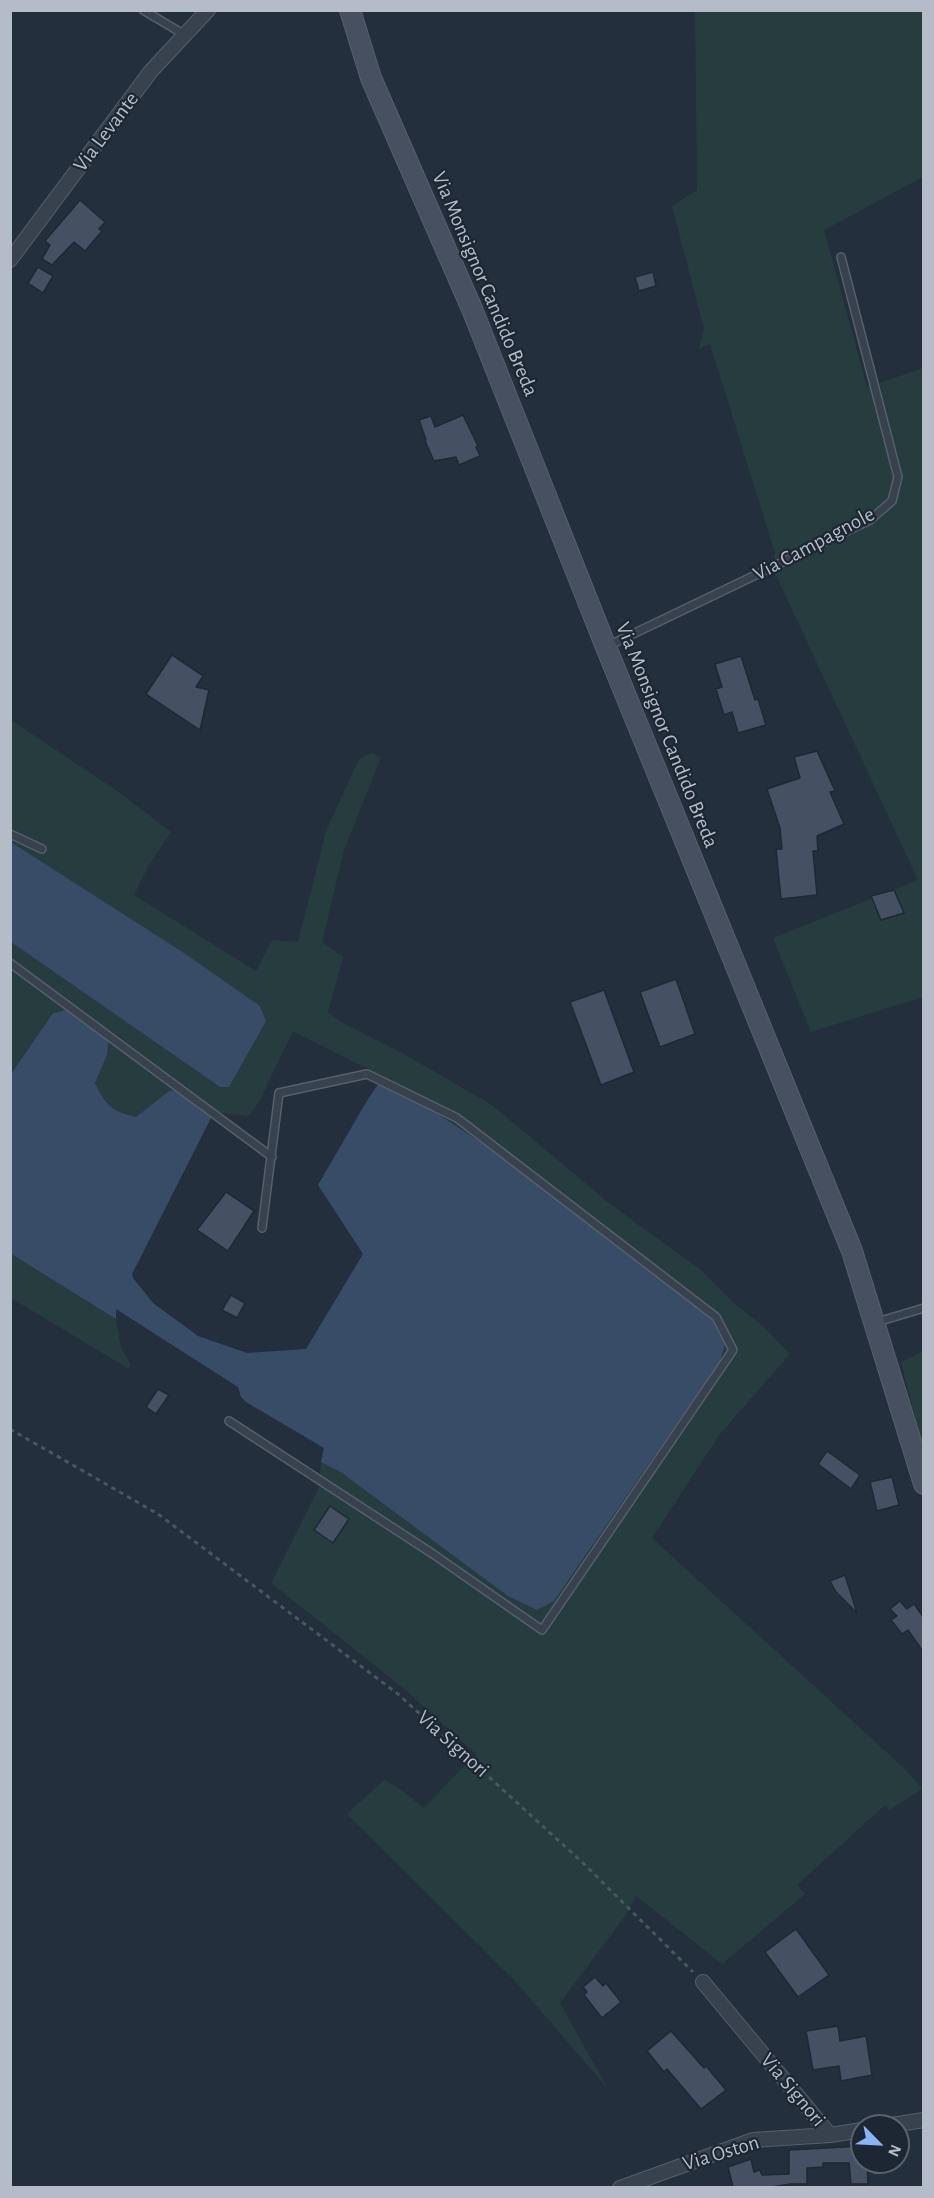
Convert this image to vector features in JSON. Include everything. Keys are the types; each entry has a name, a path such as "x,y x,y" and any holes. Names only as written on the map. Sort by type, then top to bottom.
{"main road":[{"name":"Via Monsignor Candido Breda","path":"350,10 371,78 472,309 606,647 852,1251 924,1484"}],"street":[{"name":"Via Levante","path":"10,260 151,71 208,10"},
{"name":"Via Signori","path":"703,1982 830,2135"},
{"name":"Via Oston","path":"620,2187 753,2140 850,2132"}],"lane":[{"path":"143,10 185,35"},
{"name":"Via Campagnole","path":"606,647 870,520 892,501 898,477 841,257"},
{"path":"10,834 42,849"},
{"path":"10,963 272,1156"},
{"path":"230,1421 433,1554 542,1630 733,1350 716,1317 457,1118 367,1074 279,1093 262,1228"},
{"path":"874,1323 924,1308"}],"path":[{"name":"Via Signori","path":"10,1429 158,1514 398,1694 582,1862 703,1982"}],"green space":[{"path":"695,11 923,11 923,177 824,230 867,387 923,368 923,997 811,1032 773,938 918,880 773,569 775,553 710,344 699,349 704,329 672,206 697,190"},
{"path":"11,720 120,793 171,832 149,865 134,895 256,971 272,940 298,942 326,831 359,759 371,753 381,757 344,850 322,942 343,957 328,1012 341,1022 408,1056 492,1105 609,1203 702,1271 735,1304 764,1327 790,1354 720,1434 652,1538 905,1769 922,1789 890,1810 885,1805 797,1885 805,1894 722,1964 636,1896 623,1919 560,2003 608,2089 515,1981 347,1814 384,1780 396,1786 424,1808 476,1754 402,1687 271,1583 319,1487 321,1462 342,1473 537,1610 554,1601 720,1361 725,1345 711,1318 500,1155 421,1103 379,1083 382,1076 293,1031 259,1102 249,1116 214,1112 169,1091 136,1117 115,1109 106,1102 95,1083 107,1055 53,1013 11,1074 11,942 220,1087 181,951 11,842"},
{"path":"10,1254 116,1319 121,1347 131,1365 129,1369 11,1298"},
{"path":"923,1351 923,1448 901,1362"}],"water":[{"path":"11,842 181,951 260,1006 266,1021 229,1087 220,1087 11,942"},
{"path":"73,1009 109,1034 107,1055 95,1083 110,1106 136,1117 169,1091 180,1091 214,1112 132,1274 153,1303 198,1336 247,1353 306,1349 363,1254 318,1185 379,1083 421,1103 500,1155 711,1318 725,1345 720,1361 554,1601 537,1610 508,1596 342,1473 321,1462 324,1448 246,1402 241,1397 238,1387 116,1309 116,1319 11,1254 11,1074 53,1013"}],"building":[{"path":"80,200 105,222 99,229 102,231 85,251 74,242 52,265 42,259 50,245 45,241"},
{"path":"38,267 53,276 43,293 28,283"},
{"path":"653,272 656,286 639,291 635,277"},
{"path":"463,415 478,446 476,447 480,456 459,465 456,457 434,461 419,420 431,416 435,427"},
{"path":"172,655 203,676 196,687 209,690 200,730 146,694"},
{"path":"741,656 755,700 758,699 766,725 738,733 732,712 724,715 716,689 722,687 715,664"},
{"path":"817,751 835,791 830,792 844,824 817,836 818,851 813,851 817,895 781,899 776,849 782,849 780,828 767,789 800,778 794,757"},
{"path":"894,890 904,913 881,920 871,896"},
{"path":"676,979 695,1034 660,1047 640,992"},
{"path":"604,990 634,1072 601,1085 570,1002"},
{"path":"226,1192 254,1211 228,1251 197,1230"},
{"path":"231,1295 245,1303 237,1318 222,1310"},
{"path":"158,1389 169,1395 156,1414 146,1407"},
{"path":"827,1451 860,1475 851,1489 818,1464"},
{"path":"892,1477 899,1505 877,1511 870,1482"},
{"path":"330,1506 349,1519 333,1543 314,1530"},
{"path":"845,1575 857,1613 836,1592 830,1581"},
{"path":"900,1601 907,1609 914,1604 924,1618 924,1653 908,1630 902,1634 891,1620 897,1616 890,1609"},
{"path":"796,1929 829,1975 798,1997 765,1952"},
{"path":"595,1977 603,1986 606,1983 621,2002 602,2018 584,1995 587,1992 583,1987"},
{"path":"838,2026 840,2041 866,2036 872,2075 841,2081 839,2066 813,2070 806,2031"},
{"path":"671,2031 726,2090 701,2109 667,2069 664,2072 647,2051"},
{"path":"850,2147 850,2174 849,2163 823,2163 823,2167 807,2168 807,2184 733,2187 728,2167 751,2159 754,2172 760,2170 762,2175 789,2174 789,2150"},
{"path":"850,2174 868,2174 868,2184 851,2184"}]}
